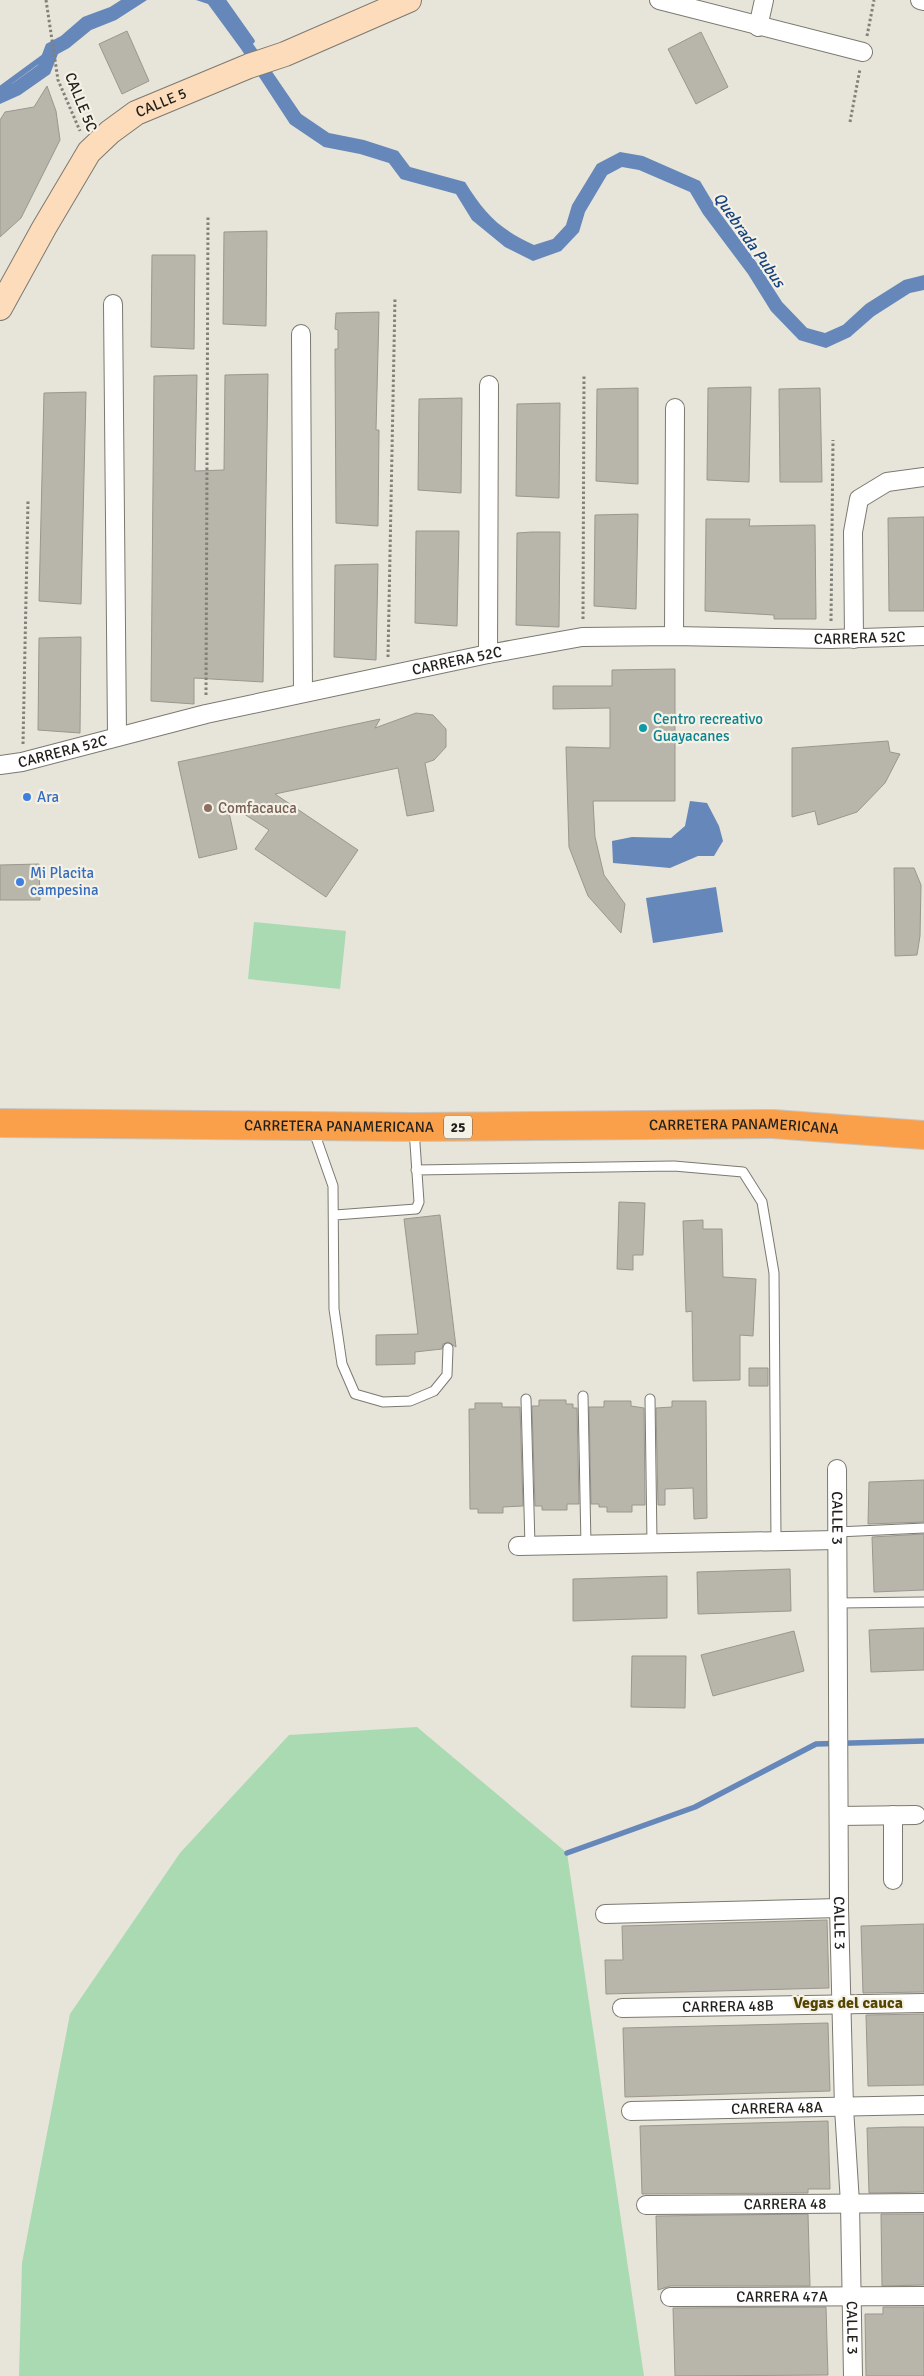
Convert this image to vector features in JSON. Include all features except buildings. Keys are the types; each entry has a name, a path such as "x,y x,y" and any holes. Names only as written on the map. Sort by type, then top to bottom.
{"highway":[{"name":"CARRETERA PANAMERICANA","path":"0,1123 414,1127 773,1124 839,1127 921,1137"}],"main road":[{"name":"CALLE 5","path":"0,308 89,152 110,132 136,113 249,66 285,54 409,0"}],"street":[{"path":"758,27 764,0"},
{"path":"920,0 924,1"},
{"path":"667,1 758,27 863,52"},
{"path":"113,304 117,735"},
{"path":"301,334 303,693"},
{"path":"488,654 490,385"},
{"path":"674,636 675,408"},
{"path":"854,639 853,532 859,499 887,482 924,477"},
{"name":"CARRERA 52C","path":"0,765 22,762 117,735 206,714 488,654 582,638 674,636 854,639 924,636"},
{"name":"CALLE 3","path":"837,1469 839,1908 844,2108 850,2203 854,2376"},
{"path":"524,1546 776,1541 837,1536"},
{"path":"893,1815 893,1880"},
{"path":"839,1816 916,1815"},
{"path":"604,1914 839,1908"},
{"name":"CARRERA 48B","path":"622,2008 924,2003"},
{"name":"CARRERA 48A","path":"631,2111 924,2105"},
{"name":"CARRERA 48","path":"646,2205 924,2203"},
{"name":"CARRERA 47A","path":"670,2297 924,2296"}],"lane":[{"path":"312,1126 333,1186 335,1215 334,1309 342,1364 355,1394 382,1402 410,1401 434,1391 447,1375 448,1348"},
{"path":"335,1215 416,1209 419,1202 414,1127"},
{"path":"416,1170 674,1166 743,1172 762,1202 774,1273 776,1541"},
{"path":"583,1396 586,1545"},
{"path":"524,1546 526,1399"},
{"path":"650,1400 652,1544"},
{"path":"837,1536 924,1528"},
{"path":"837,1603 924,1602"}],"path":[{"name":"CALLE 5C","path":"46,0 58,80 89,152"},
{"path":"206,714 208,216"},
{"path":"388,676 394,297"},
{"path":"582,638 584,376"},
{"path":"831,639 833,440"},
{"path":"22,762 28,501"}],"green space":[{"path":"254,922 346,931 340,989 248,979"},
{"path":"417,1727 567,1853 644,2376 19,2376 22,2263 70,2014 180,1853 289,1735"}],"water":[{"path":"121,0 147,0 116,20 91,30 69,48 58,54 50,74 20,95 0,104 0,88 13,83 38,65 46,44 61,36 83,17 110,7"},
{"path":"196,0 223,0 301,114 329,133 364,140 398,151 410,167 465,182 486,212 511,233 534,245 553,239 566,225 572,205 597,164 620,152 643,156 700,181 715,206 759,266 782,302 807,328 825,333 843,325 866,304 904,280 924,275 924,290 910,293 874,316 850,337 826,348 799,340 771,311 748,274 703,214 690,192 639,170 622,167 607,175 585,212 579,232 561,251 533,261 505,247 472,220 456,194 401,179 389,163 360,154 324,147 290,124 241,49 208,4"},
{"path":"690,801 707,803 719,826 723,841 714,856 698,856 670,868 613,863 612,841 632,837 671,838 685,826"},
{"path":"716,887 723,932 653,943 646,898"}],"waterway":[{"name":"Quebrada Pubus","path":"223,0 252,41"},
{"name":"Quebrada Pubus","path":"0,89 45,56"},
{"path":"567,1853 695,1807 816,1744 924,1741"}],"place":[{"name":"Centro recreativo Guayacanes","path":"643,728"},
{"name":"Ara","path":"27,797"},
{"name":"Comfacauca","path":"208,808"},
{"name":"Mi Placita campesina","path":"20,882"}],"district":[{"name":"Vegas del cauca","path":"848,2003"}]}
